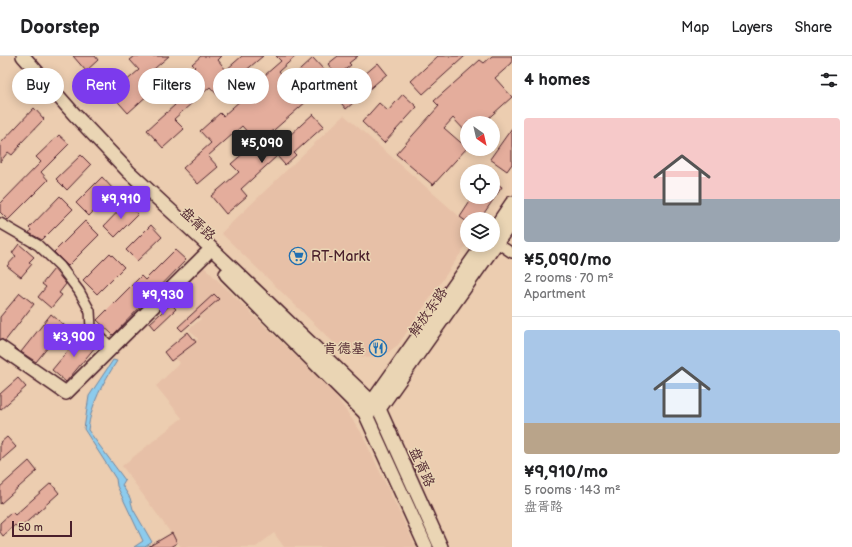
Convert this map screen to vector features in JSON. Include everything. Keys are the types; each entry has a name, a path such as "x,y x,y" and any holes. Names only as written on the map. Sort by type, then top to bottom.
{"main road":[{"name":"盘胥路","path":"13,56 112,163 206,254 372,408 426,547"},
{"name":"盘胥路","path":"23,56 74,114 129,172 211,248 372,408 441,547"},
{"name":"解放东路","path":"500,227 512,203"},
{"name":"解放东路","path":"500,232 512,221"},
{"name":"解放东路","path":"372,408 478,252"},
{"name":"解放东路","path":"372,408 484,252"},
{"path":"0,347 66,393 206,254"}],"street":[{"path":"0,223 38,245 60,266 79,291 90,311 91,328 112,348"},
{"path":"500,242 512,253"}],"shaded area":[{"path":"344,115 460,217 460,252 462,252 398,345 387,353 368,358 349,353 334,343 221,233"},
{"path":"204,267 333,392 361,432 416,547 284,547 274,533 256,547 181,547 122,466 182,418 156,386 180,363 175,359 198,339 189,329 201,319 176,293"}],"water":[{"path":"113,360 117,361 102,385 92,411 88,430 125,480 122,485 130,498 133,509 152,542 145,547 134,547 143,541 117,486 116,479 84,429 89,396"}],"building":[{"path":"73,56 95,56 98,60 89,68 83,68"},
{"path":"135,56 169,56 155,68 138,69 130,60"},
{"path":"201,56 222,56 218,60 224,68 213,68 213,90 210,87 205,91 205,68 194,68 195,67 192,64"},
{"path":"242,56 263,56 249,68 228,68"},
{"path":"276,56 296,56 282,68 277,68 277,104 304,104 258,144 242,126 208,156 218,167 198,184 183,168 211,143 200,131 220,113 223,116 236,104 269,104 269,72 281,61"},
{"path":"338,56 358,56 349,63 351,65 347,68 331,68 328,64"},
{"path":"438,56 465,56 423,94 411,81"},
{"path":"492,56 512,56 512,63 495,78 512,97 491,116 460,116 460,126 453,118 444,128 460,142 460,156 433,185 396,154 439,106 434,101 480,60 484,63"},
{"path":"313,58 322,68 302,68"},
{"path":"378,63 387,74 372,87 372,68"},
{"path":"138,71 138,104 128,113 120,104 130,104 130,78"},
{"path":"403,94 417,107 384,143 362,122 379,103 388,111"},
{"path":"174,104 191,104 174,119 184,129 163,148 147,130 175,105"},
{"path":"342,104 352,104 346,109"},
{"path":"34,108 44,119 19,145 20,146 12,155 8,152 0,162 0,144"},
{"path":"313,114 324,126 294,153 296,155 285,165 277,156 241,189 247,196 226,214 211,196 239,172 231,164 254,144 266,157"},
{"path":"512,128 512,164 507,171 500,166 500,164 497,164 490,159 492,156 500,156 500,145"},
{"path":"59,135 69,144 41,172 48,180 8,220 0,212 0,204 41,162 36,157"},
{"path":"81,155 91,165 67,190 56,179"},
{"path":"102,177 114,190 89,216 76,203"},
{"path":"60,196 73,209 42,240 29,233 31,230 29,228"},
{"path":"127,202 138,214 115,237 104,226"},
{"path":"468,204 490,204 485,212 463,212"},
{"path":"85,221 99,235 68,266 54,252"},
{"path":"151,225 162,237 137,261 126,250"},
{"path":"19,244 34,257 29,262 32,264 21,277 7,266 16,256 12,253"},
{"path":"175,250 186,260 113,335 97,320 141,276 145,280"},
{"path":"110,253 124,267 97,294 83,280"},
{"path":"54,269 66,284 59,293 62,295 51,308 38,297 46,287 42,284"},
{"path":"20,293 34,304 5,341 0,339 0,317"},
{"path":"214,294 219,299 182,331 178,327"},
{"path":"171,304 176,309 155,329 150,323"},
{"path":"51,314 65,326 36,362 21,352"},
{"path":"188,332 196,342 171,361 164,352"},
{"path":"82,334 96,346 66,382 52,370"},
{"path":"18,378 26,387 0,410 0,394"},
{"path":"7,437 16,447 0,461 0,443"},
{"path":"29,461 37,471 0,504 0,487"},
{"path":"51,483 59,493 19,529 15,525 3,536 0,532 0,523 12,512 15,515"},
{"path":"172,533 177,543 170,547 148,547"}],"place":[{"name":"RT-Markt","path":"298,256"},
{"name":"肯德基","path":"378,348"}]}
